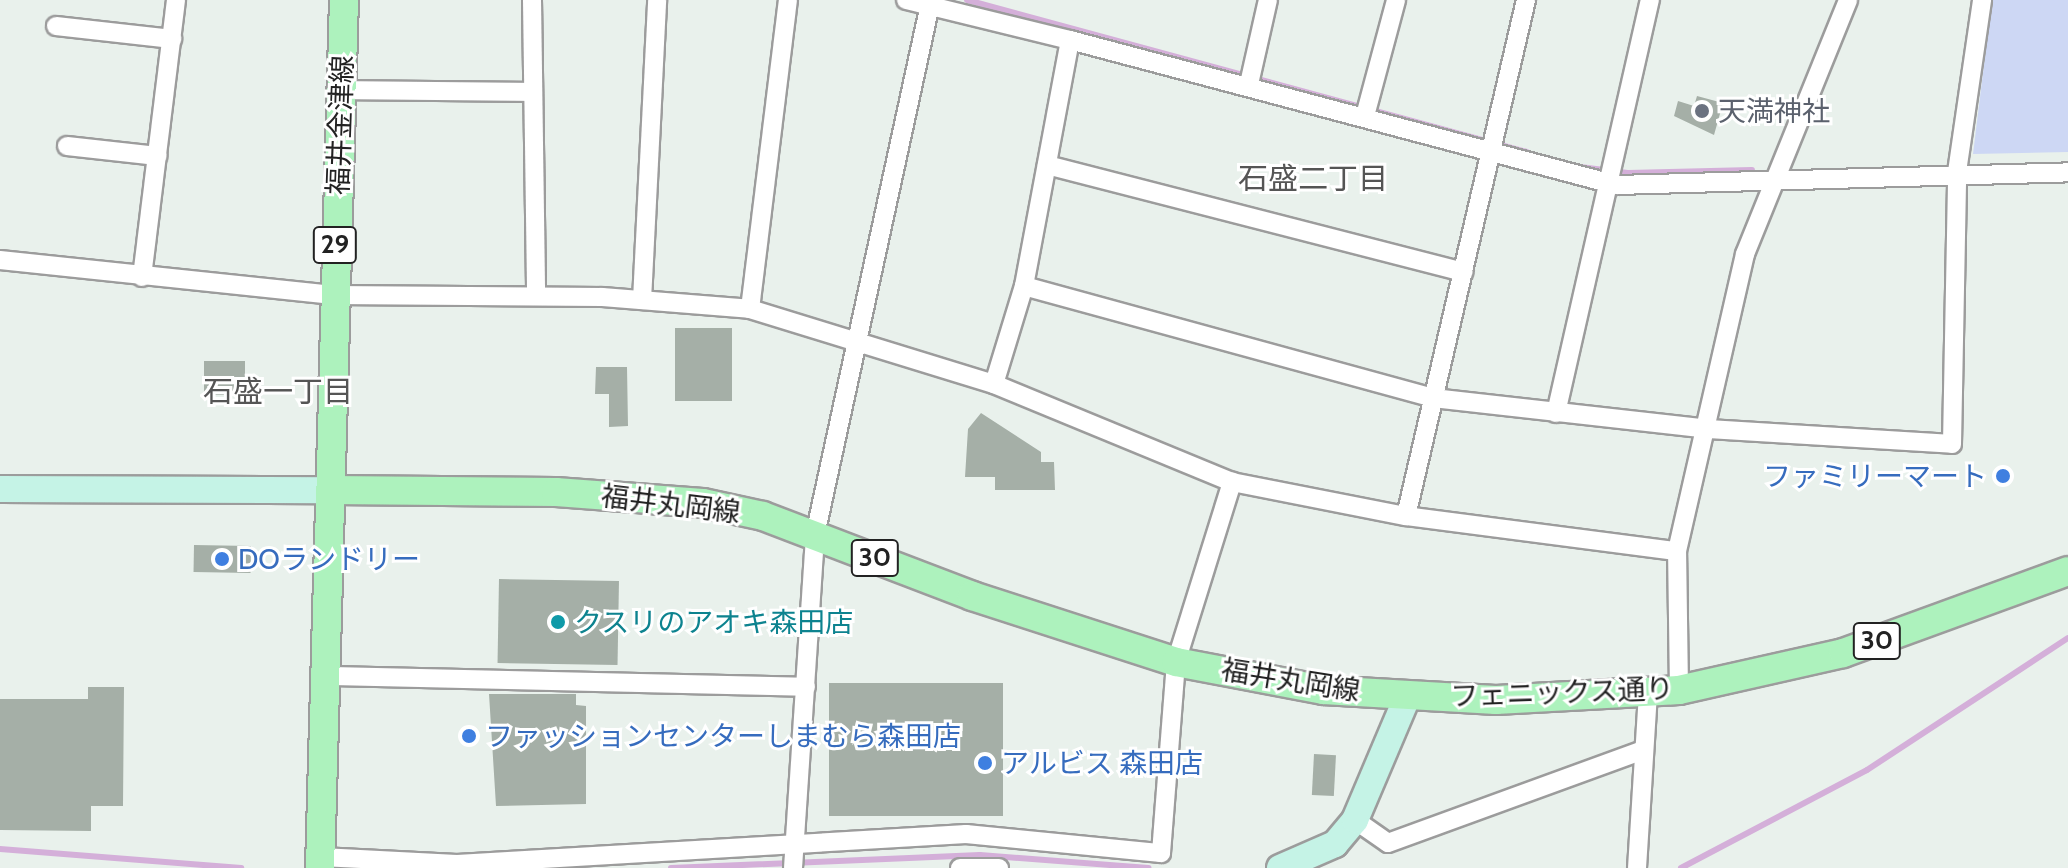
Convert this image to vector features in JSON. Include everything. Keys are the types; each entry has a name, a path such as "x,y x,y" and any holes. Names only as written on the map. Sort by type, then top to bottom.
{"main road":[{"name":"福井金津線","path":"331,490 333,295 344,0"},
{"name":"福井丸岡線","path":"331,490 634,496 703,503 815,535 972,596 1176,662 1323,690 1408,695"},
{"path":"320,863 330,676 331,490"},
{"name":"フェニックス通り","path":"1408,695 1496,700 1679,690 1843,653 2068,571"}],"street":[{"path":"142,277 176,0"},
{"path":"532,0 530,92 536,296"},
{"path":"642,300 657,0"},
{"path":"750,309 788,0"},
{"path":"906,0 931,2 1249,84 1606,182 1957,172 2068,172"},
{"path":"1249,84 1268,0"},
{"path":"1365,116 1396,0"},
{"path":"1406,516 1526,0"},
{"path":"1556,413 1606,182 1650,0"},
{"path":"1679,690 1677,551 1709,429 1745,254 1770,178 1848,0"},
{"path":"1024,286 1433,398 1709,429 1952,444 1957,172 1982,0"},
{"path":"794,855 815,535 861,339 931,2"},
{"path":"56,26 172,39"},
{"path":"994,384 1024,286 1070,40"},
{"path":"341,90 530,92"},
{"path":"67,146 157,156"},
{"path":"1047,165 1463,272"},
{"path":"0,260 333,295 536,296 642,300 750,309 861,339 994,384 1232,482 1406,516 1677,551"},
{"path":"320,863 457,864 794,855 966,834 1161,853 1176,662 1232,482"},
{"path":"0,489 331,490"},
{"path":"330,676 806,687"},
{"path":"1637,868 1648,692"},
{"name":"フェニックス通り","path":"1280,868 1335,844 1355,820 1408,695"},
{"path":"1355,820 1388,843 1643,750"},
{"path":"960,868 999,868"}],"shaded area":[{"path":"1992,0 2068,0 2068,152 1973,154"}],"building":[{"path":"1697,96 1723,103 1714,135 1674,116 1678,101 1694,106"},
{"path":"675,328 732,328 732,401 675,401"},
{"path":"204,361 245,361 245,395 204,395"},
{"path":"596,367 627,367 628,426 609,427 609,394 595,394"},
{"path":"981,413 1041,452 1041,462 1054,462 1055,490 995,490 995,477 965,477 968,429"},
{"path":"194,545 251,546 251,573 194,572"},
{"name":"クスリのアオキ森田店","path":"499,579 619,581 618,665 498,663"},
{"path":"829,683 1003,683 1003,816 829,816"},
{"path":"88,687 124,687 123,806 91,806 91,831 0,830 0,699 88,699"},
{"path":"489,694 576,694 576,705 586,706 586,804 496,806"},
{"path":"1314,754 1336,755 1334,796 1312,795"}],"waterway":[{"path":"967,0 1527,152"},
{"path":"1580,167 1628,173 1752,170"},
{"path":"1681,868 1867,770 2068,638"},
{"path":"0,849 241,868"},
{"path":"671,868 980,855 1148,868"}],"place":[{"name":"天満神社","path":"1702,111"},
{"name":"ファミリーマート","path":"2003,476"},
{"name":"DOランドリー","path":"222,559"},
{"name":"クスリのアオキ森田店","path":"558,622"},
{"name":"ファッションセンターしまむら森田店","path":"469,736"},
{"name":"アルビス 森田店","path":"985,763"}],"district":[{"name":"石盛二丁目","path":"1313,179"},
{"name":"石盛一丁目","path":"278,392"}]}
